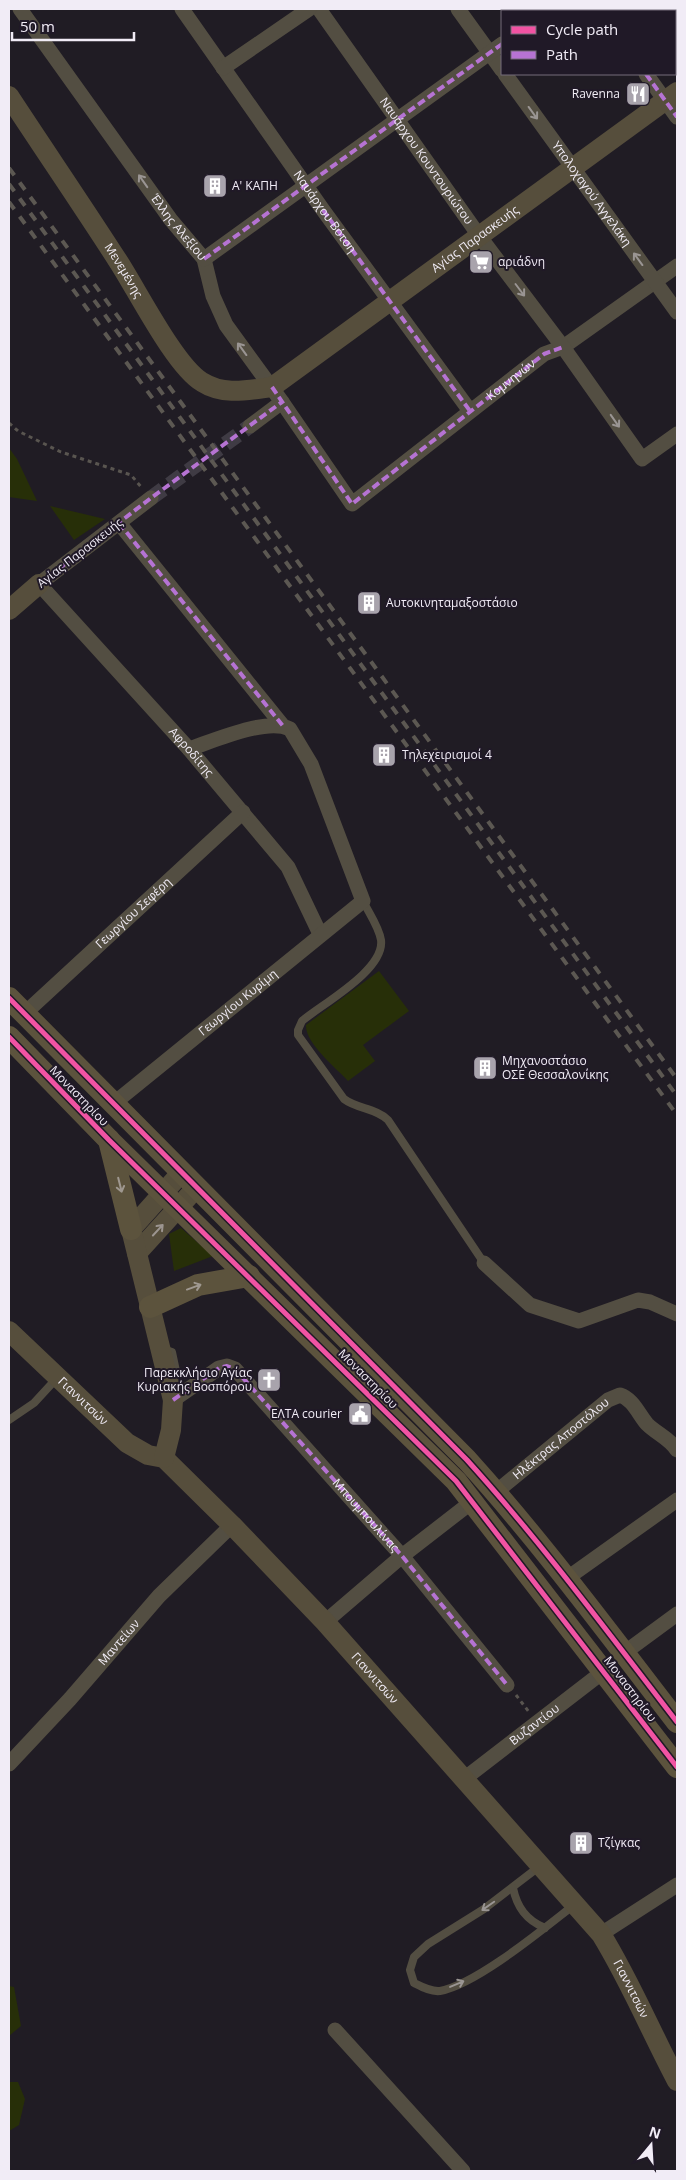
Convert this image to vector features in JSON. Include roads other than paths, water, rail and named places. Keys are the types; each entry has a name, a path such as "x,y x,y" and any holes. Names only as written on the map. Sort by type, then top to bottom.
{"main road":[{"name":"Μενεμένης","path":"9,96 113,253 185,368 202,383 222,390 277,394"},
{"name":"Αγίας Παρασκευής","path":"277,394 390,302 671,97"},
{"name":"Αγίας Παρασκευής","path":"9,610 39,584"},
{"name":"Μοναστηρίου","path":"16,1006 467,1460 496,1492 566,1579 677,1722"},
{"name":"Μοναστηρίου","path":"9,1037 109,1140 250,1276 456,1481 677,1768"},
{"path":"109,1140 173,1400 171,1430 164,1458"},
{"path":"136,1253 171,1200 188,1180"},
{"path":"131,1229 171,1200"},
{"path":"150,1307 198,1285 250,1276"},
{"name":"Γιαννιτσών","path":"9,1331 127,1443 148,1455 164,1458 232,1525 325,1622 601,1934 622,1969 646,2023 677,2081"}],"street":[{"name":"Έλλης Αλεξίου","path":"20,9 158,202 204,259 221,316 239,345 277,394 352,504"},
{"name":"Ναυάρχου Βότση","path":"182,9 322,210 470,411"},
{"path":"223,68 309,9"},
{"name":"Ναυάρχου Κουντουριώτου","path":"319,9 480,237 562,346 642,458 677,434"},
{"path":"458,9 501,69"},
{"path":"204,259 501,45"},
{"name":"Υπολοχαγού Αγγελάκη","path":"506,75 677,312"},
{"path":"647,75 671,97 677,117"},
{"name":"Κομνηνών","path":"352,504 544,354 562,346 677,266"},
{"path":"250,426 277,394"},
{"name":"Αγίας Παρασκευής","path":"39,584 151,498"},
{"path":"119,523 283,726 294,734 311,764 363,901"},
{"name":"Αφροδίτης","path":"39,584 189,748 288,866 320,934"},
{"path":"189,748 256,728 283,726"},
{"name":"Γεωργίου Σεφέρη","path":"16,1006 243,812"},
{"name":"Γεωργίου Κυρίμη","path":"113,1104 363,901"},
{"path":"484,1263 530,1305 579,1321 638,1300 650,1302 677,1314"},
{"name":"Μπουμπουλίνας","path":"173,1400 219,1368 231,1367 402,1556 507,1685"},
{"name":"Ηλέκτρας Αποστόλου","path":"496,1492 608,1400 620,1396 629,1400 649,1425 667,1438 677,1450"},
{"path":"566,1579 677,1500"},
{"path":"325,1622 402,1556 473,1501"},
{"name":"Μαντείων","path":"9,1764 70,1700 159,1596 232,1525"},
{"path":"624,1653 677,1614"},
{"name":"Βυζαντίου","path":"464,1779 604,1671"},
{"path":"601,1934 677,1885"},
{"path":"335,2030 463,2171"}],"lane":[{"path":"363,901 381,939 380,951 373,963 360,977 302,1022 298,1030 298,1036 344,1099 350,1104 380,1114 388,1120 484,1263"},
{"path":"166,1350 172,1352 176,1371 173,1378"},
{"path":"9,1420 34,1403 59,1377"},
{"path":"540,1866 513,1888 428,1944 414,1957 410,1970 414,1983 428,1990 440,1991 459,1983 513,1952 574,1905"},
{"path":"513,1888 515,1897 524,1914 545,1928"}],"tunnel":[{"path":"151,498 250,426"}],"railway":[{"path":"9,168 677,1079"},
{"path":"9,184 677,1096"},
{"path":"9,202 677,1115"}],"place":[{"name":"Ravenna","path":"638,94"},
{"name":"Α' ΚΑΠΗ","path":"215,186"},
{"name":"αριάδνη","path":"481,262"},
{"name":"Αυτοκινηταμαξοστάσιο","path":"369,603"},
{"name":"Τηλεχειρισμοί 4","path":"384,755"},
{"name":"Μηχανοστάσιο ΟΣΕ Θεσσαλονίκης","path":"485,1068"},
{"name":"Παρεκκλήσιο Αγίας Κυριακής Βοσπόρου","path":"269,1380"},
{"name":"ΕΛΤΑ courier","path":"360,1414"},
{"name":"Τζίγκας","path":"581,1843"}]}
